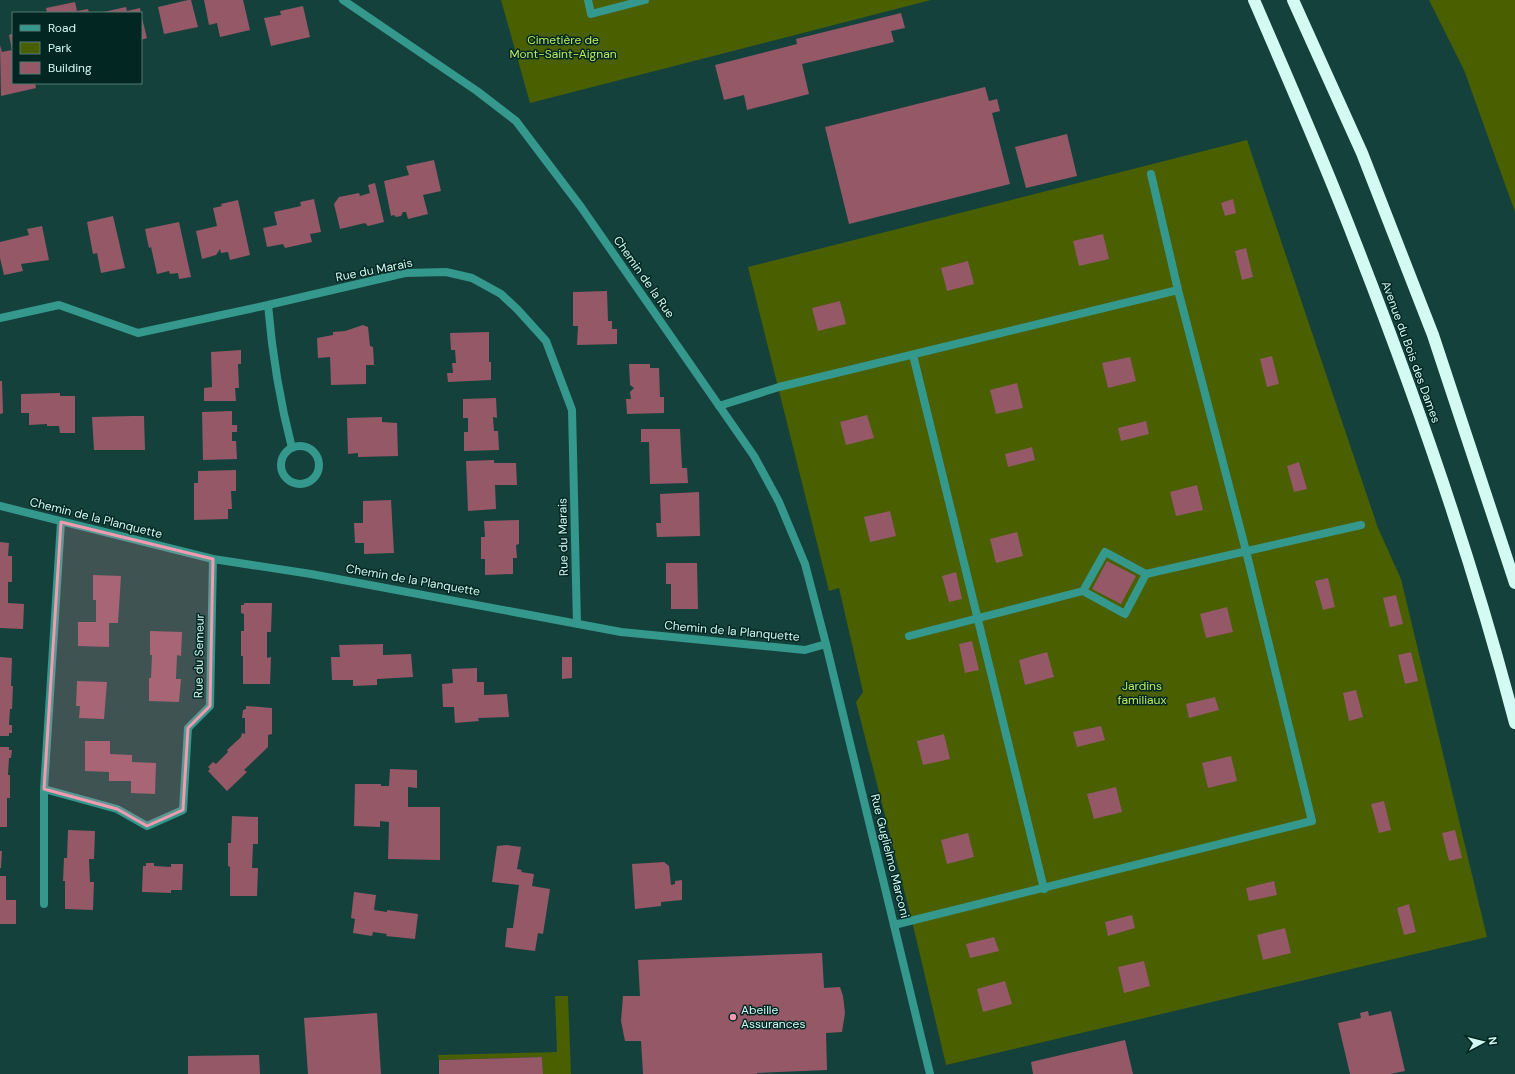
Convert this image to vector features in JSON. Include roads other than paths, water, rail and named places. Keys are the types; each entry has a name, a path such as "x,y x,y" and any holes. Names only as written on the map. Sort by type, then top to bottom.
{"highway":[{"name":"Avenue du Bois des Dames","path":"1254,0 1354,237 1392,337 1435,459 1474,579 1515,723"},
{"name":"Avenue du Bois des Dames","path":"1293,0 1362,153 1433,335 1515,583"}],"street":[{"name":"Chemin de la Rue","path":"344,0 477,91 516,121 581,207 754,456 779,502 805,564 826,644"},
{"path":"588,0 591,14 645,0"},
{"path":"894,925 1044,889 1312,821 1246,551 1178,290 1151,174"},
{"name":"Rue du Marais","path":"0,318 59,305 138,333 405,273 446,272 472,278 501,294 518,310 546,341 572,410 577,624"},
{"path":"719,406 778,387 1178,290"},
{"path":"268,305 280,389 292,448"},
{"path":"913,355 1044,889"},
{"path":"305,447 316,454 319,460 319,469 313,480 297,485 286,478 282,472 281,466 283,457 292,448 305,447"},
{"name":"Chemin de la Planquette","path":"0,506 213,560 311,574 621,632 805,650 826,644"},
{"path":"44,904 44,790 61,522"},
{"path":"1083,591 1105,552 1146,574 1361,525"},
{"name":"Rue du Semeur","path":"44,790 117,809 147,826 183,810 188,728 210,706 213,560"},
{"path":"909,636 1083,591 1125,614 1146,574"},
{"name":"Rue Guglielmo Marconi","path":"826,644 930,1074"}],"place":[{"name":"Abeille Assurances","path":"733,1017"}],"park label":[{"name":"Cimetière de Mont-Saint-Aignan","path":"563,47"},
{"name":"Jardins familiaux","path":"1142,693"}]}
